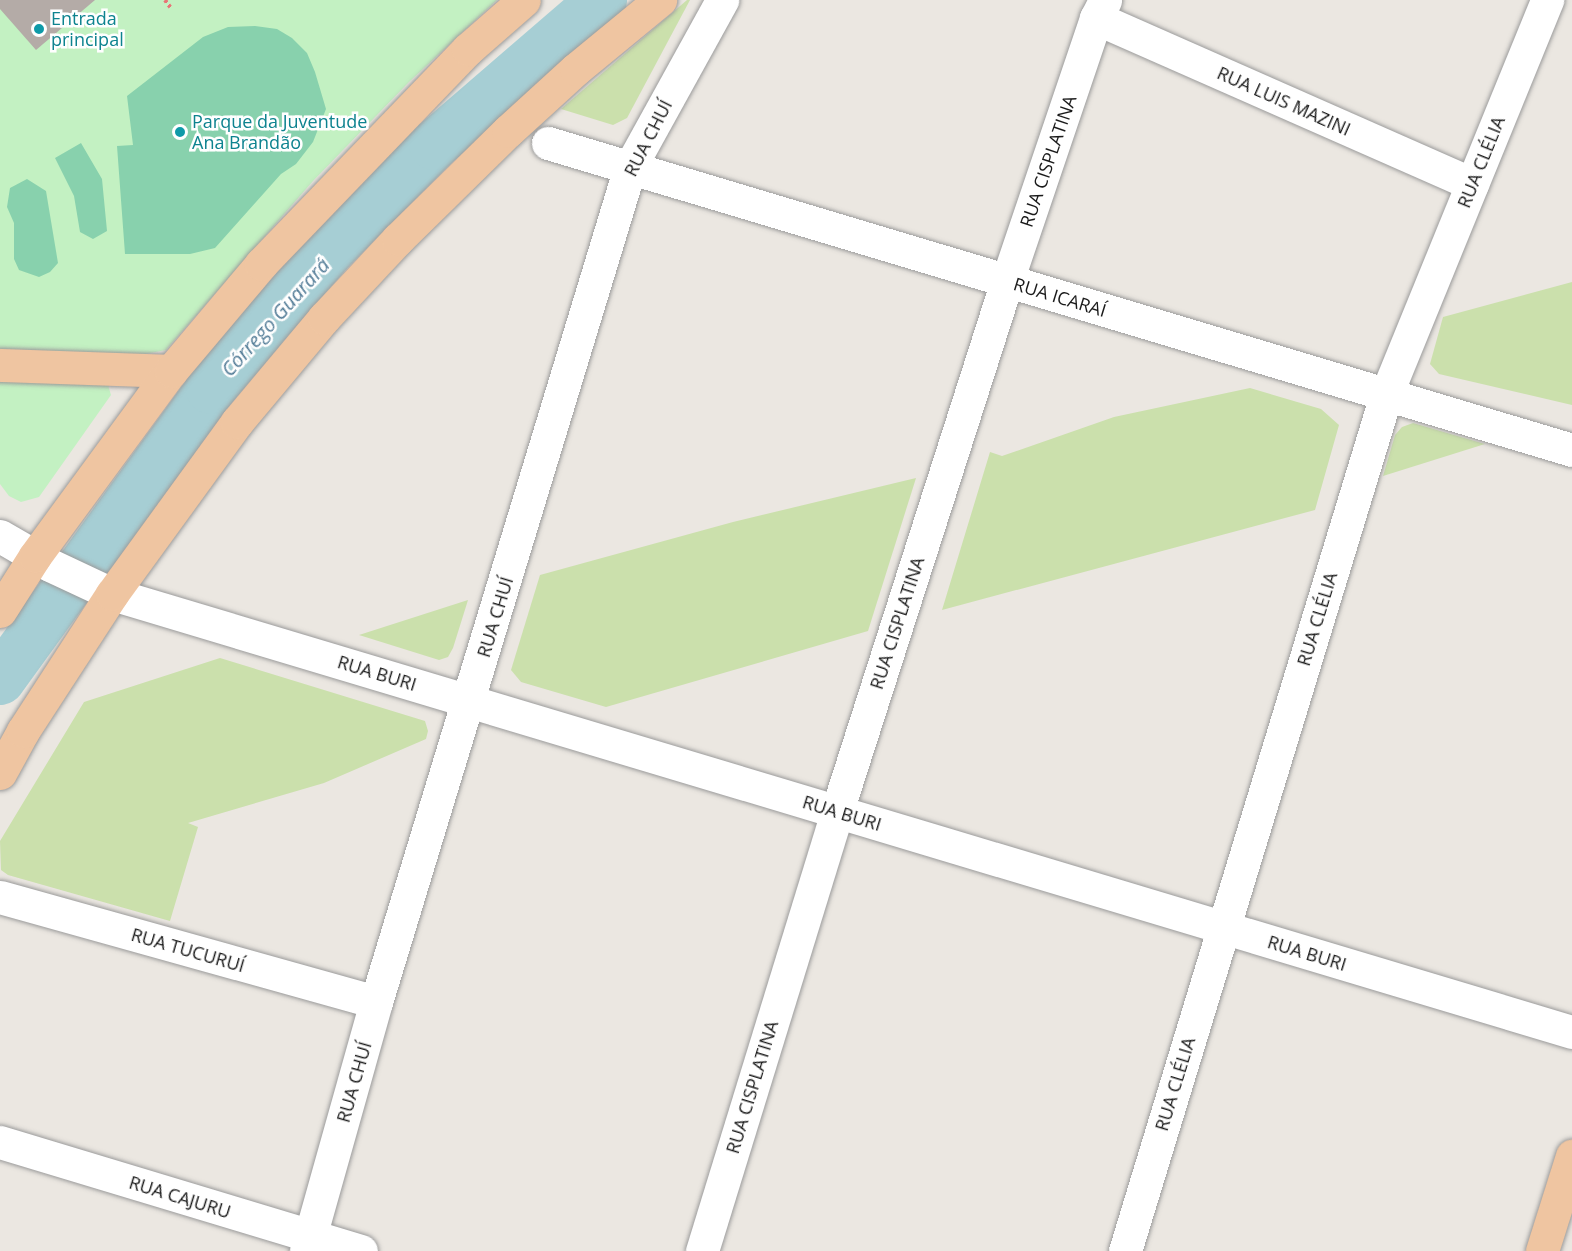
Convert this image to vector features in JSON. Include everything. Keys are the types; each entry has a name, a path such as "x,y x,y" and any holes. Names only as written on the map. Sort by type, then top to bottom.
{"main road":[{"path":"0,611 35,556 171,371 261,264 468,48 525,0"},
{"path":"0,773 23,731 89,583 237,422 324,318 398,238 508,131 576,69 660,0"},
{"path":"0,364 171,371"},
{"path":"1542,1251 1572,1156"}],"street":[{"name":"RUA CHUÍ","path":"309,1244 376,1002 470,701 630,167 722,0"},
{"name":"RUA CLÉLIA","path":"1125,1251 1386,395 1547,0"},
{"name":"RUA LUIS MAZINI","path":"1100,9 1472,184"},
{"name":"RUA CISPLATINA","path":"702,1251 837,811 1007,281 1100,9"},
{"name":"RUA ICARAÍ","path":"548,143 1572,450"},
{"name":"RUA BURI","path":"0,536 89,583 470,701 1572,1032"},
{"name":"RUA TUCURUÍ","path":"0,897 376,1002"},
{"name":"RUA CAJURU","path":"0,1142 309,1244 361,1251"}],"path":[{"path":"165,0 170,7"}],"green space":[{"name":"Parque da Juventude Ana Brandão","path":"0,0 497,0 409,82 313,181 166,350 140,355 0,349"},
{"path":"687,0 690,0 627,118 613,125 561,109"},
{"path":"255,26 277,29 292,38 307,53 326,109 313,142 296,164 281,174 215,248 190,254 125,254 117,146 133,145 127,96 203,37 228,27"},
{"path":"81,143 102,179 107,231 93,239 80,232 74,196 55,158"},
{"path":"27,179 46,191 58,263 50,272 39,277 19,270 14,259 14,223 7,207 10,188"},
{"path":"1572,282 1572,405 1439,374 1430,364 1443,317"},
{"path":"0,381 108,385 111,395 39,497 21,502 9,496 0,484"},
{"path":"1250,388 1321,409 1339,425 1315,510 942,610 990,452 1002,456 1114,417"},
{"path":"1413,423 1485,444 1383,476 1395,435 1402,427"},
{"path":"916,478 868,631 606,707 521,682 511,670 540,575 733,522"},
{"path":"468,600 453,648 448,657 439,660 359,635"},
{"path":"220,658 425,721 428,731 426,739 324,783 188,823 198,827 170,921 8,875 1,870 0,841 84,702"}],"building":[{"name":"Entrada principal","path":"0,0 95,0 36,50 0,9"}],"waterway":[{"name":"Córrego Guarará","path":"0,680 211,389 328,252 434,145 602,0"}],"place":[{"name":"Entrada principal","path":"39,29"},
{"name":"Parque da Juventude Ana Brandão","path":"180,132"}]}
